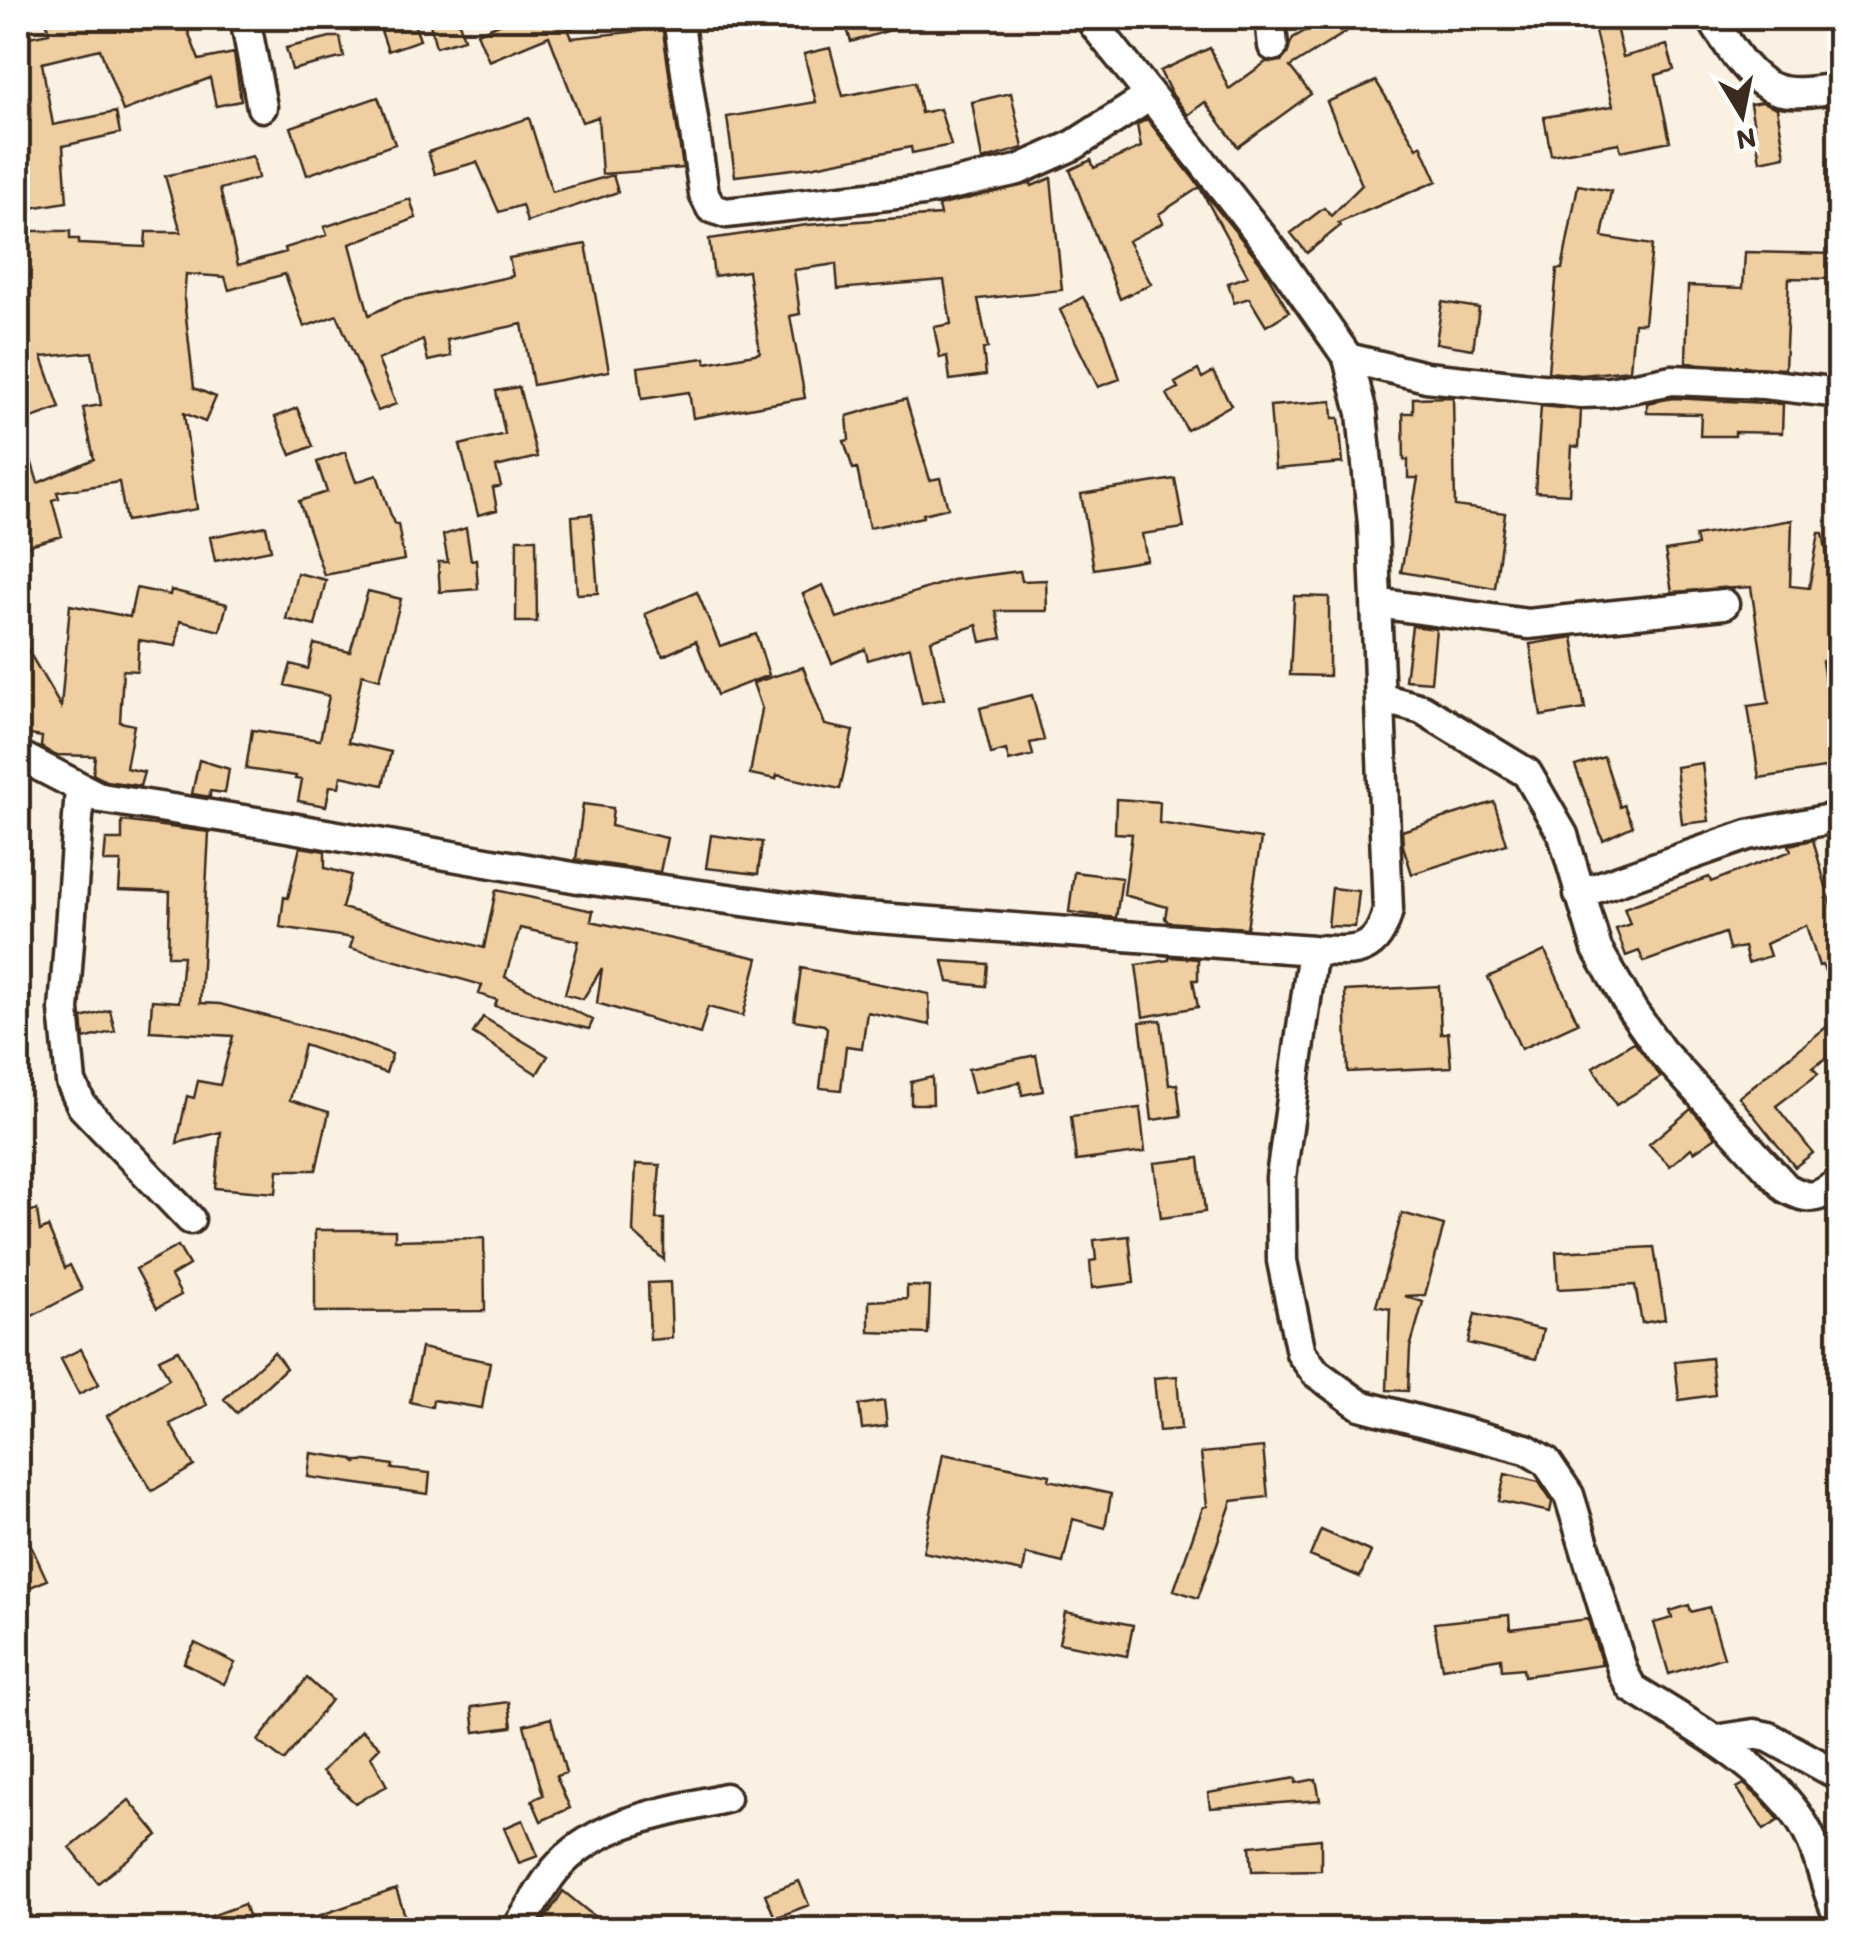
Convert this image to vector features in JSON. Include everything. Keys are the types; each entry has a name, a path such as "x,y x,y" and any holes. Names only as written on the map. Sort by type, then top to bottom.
{"street":[{"path":"245,18 262,106"},
{"path":"678,18 704,194 711,208 726,213 923,191 1018,170 1074,145 1150,96"},
{"path":"18,755 100,798 584,879 851,916 1313,950 1366,947 1382,933 1388,910 1374,524 1362,412 1348,358 1312,302 1089,18"},
{"path":"1711,18 1734,52 1774,89 1803,92 1840,88"},
{"path":"1348,358 1426,378 1581,393 1610,392 1672,380 1764,384 1840,394"},
{"path":"1376,603 1528,624 1724,604"},
{"path":"1380,698 1422,709 1527,772 1563,835 1597,949 1632,1010 1662,1051 1786,1188 1802,1197 1818,1198 1840,1182"},
{"path":"80,790 64,1010 71,1082 82,1106 190,1219"},
{"path":"1579,894 1748,836 1840,817"},
{"path":"1313,950 1281,1177 1282,1260 1301,1352 1316,1373 1360,1405 1526,1448 1546,1462 1570,1495 1623,1672 1632,1688 1748,1764 1805,1828 1827,1896 1840,1919"},
{"path":"1715,1740 1754,1734 1769,1737 1840,1776"},
{"path":"516,1930 554,1871 594,1836 614,1826 725,1798"}],"building":[{"path":"46,18 183,18 199,60 234,53 241,101 216,106 210,78 123,111 100,49 42,63 53,125 116,112 120,133 63,146 67,202 18,210 18,39 49,33"},
{"path":"412,18 420,40 388,51 379,25"},
{"path":"458,18 464,39 436,47 430,24"},
{"path":"514,18 593,18 568,29 572,38 641,31 639,18 661,18 683,168 602,174 598,117 582,122 549,36 489,61 477,33"},
{"path":"844,18 913,18 914,23 851,42"},
{"path":"1327,18 1338,18 1346,32 1290,67 1311,94 1238,147 1205,102 1188,115 1160,71 1210,48 1229,89 1266,62 1282,61 1293,38"},
{"path":"1614,18 1623,57 1667,45 1674,70 1656,75 1670,141 1621,151 1619,143 1551,155 1544,117 1613,106 1593,23"},
{"path":"340,37 344,57 292,70 286,48"},
{"path":"830,48 843,96 915,82 921,113 940,109 951,145 912,153 911,147 810,167 735,176 727,117 816,102 804,54"},
{"path":"1376,81 1417,148 1421,145 1437,181 1338,223 1340,226 1307,253 1291,233 1324,208 1331,216 1362,185 1327,102"},
{"path":"1011,93 1023,148 982,160 972,102"},
{"path":"378,97 395,144 307,175 291,127"},
{"path":"1762,102 1777,108 1785,156 1760,161 1750,104"},
{"path":"529,118 552,192 613,175 618,192 527,222 522,205 499,212 477,162 435,174 428,152"},
{"path":"1147,119 1200,187 1159,214 1163,223 1128,241 1151,284 1120,299 1070,170 1091,160 1094,168 1141,147 1137,125"},
{"path":"253,156 258,178 220,189 238,265 286,252 285,248 327,235 324,227 410,199 416,218 350,244 369,315 399,301 513,276 509,258 586,244 609,371 533,385 522,324 447,340 451,356 428,361 423,340 378,360 396,404 378,411 337,315 304,327 285,274 229,290 225,277 186,274 184,299 194,388 216,397 205,422 184,413 197,509 126,521 119,482 57,492 59,498 52,500 62,536 18,548 18,434 23,434 38,483 94,459 83,408 101,405 92,352 42,357 60,408 18,423 18,379 22,377 18,231 70,231 70,239 79,239 79,244 145,247 146,232 181,232 165,176"},
{"path":"1051,178 1062,290 978,299 988,348 983,349 986,375 950,380 947,356 940,358 934,327 951,324 944,280 838,289 836,264 794,270 800,314 790,316 805,398 693,418 689,392 642,399 638,367 705,358 706,363 760,353 748,271 714,276 709,239 807,225 940,215 938,206 1031,183 1032,186"},
{"path":"1578,185 1611,191 1602,237 1652,245 1644,323 1634,323 1630,370 1582,375 1548,372 1557,269 1562,269"},
{"path":"1200,188 1260,262 1289,312 1266,326 1249,298 1234,303 1228,283 1248,276"},
{"path":"1745,252 1835,254 1834,279 1789,278 1785,369 1686,363 1688,286 1743,288"},
{"path":"1083,297 1105,333 1120,379 1098,387 1060,310"},
{"path":"1442,302 1479,308 1473,349 1436,343"},
{"path":"1198,370 1202,378 1213,372 1231,405 1187,430 1167,394 1178,388 1175,383"},
{"path":"519,387 537,457 496,467 501,486 493,488 497,510 478,515 460,445 505,434 496,391"},
{"path":"1453,397 1455,506 1505,513 1495,588 1401,572 1418,478 1408,478 1403,413 1413,413 1413,398"},
{"path":"1673,398 1783,404 1782,433 1700,436 1701,414 1647,413 1647,403"},
{"path":"906,399 930,480 940,478 948,508 869,528 857,468 853,469 844,441 849,440 847,416"},
{"path":"1332,401 1333,418 1339,418 1343,463 1275,469 1270,406"},
{"path":"1541,406 1581,410 1579,447 1572,446 1569,494 1535,492"},
{"path":"297,408 313,446 291,455 275,417"},
{"path":"345,452 356,482 377,475 394,524 398,524 404,560 324,575 299,501 327,492 317,462"},
{"path":"1175,479 1184,528 1142,534 1147,560 1094,569 1081,494"},
{"path":"592,514 598,593 577,594 572,516"},
{"path":"1792,520 1790,586 1809,588 1819,533 1823,533 1840,658 1822,661 1838,766 1759,778 1748,706 1769,703 1751,587 1672,592 1665,551 1697,546 1695,536"},
{"path":"266,526 271,550 215,561 210,537"},
{"path":"466,528 471,560 476,559 478,589 440,592 438,562 448,562 443,535"},
{"path":"517,539 536,539 537,622 516,622"},
{"path":"1020,571 1022,581 1046,580 1047,611 996,611 1002,638 981,642 977,625 931,640 944,699 922,703 910,647 868,660 865,649 832,663 803,594 823,585 837,618 952,580"},
{"path":"297,573 326,580 315,626 286,619"},
{"path":"136,588 170,595 171,590 227,604 220,631 180,621 176,646 139,640 137,671 123,670 120,722 134,725 126,768 144,772 140,786 106,781 93,774 95,756 55,755 41,747 42,737 18,733 22,640 61,707 70,605 130,617"},
{"path":"368,591 401,599 380,679 362,674 348,742 391,752 383,785 341,776 339,787 330,786 326,806 298,801 302,780 295,779 296,776 246,769 252,730 320,740 329,696 285,685 291,664 308,669 314,644 350,652"},
{"path":"697,592 720,646 756,634 769,675 717,695 696,641 663,656 645,614"},
{"path":"1294,596 1329,597 1329,676 1290,675"},
{"path":"1412,626 1436,629 1431,682 1405,680"},
{"path":"1573,637 1585,709 1541,716 1530,644"},
{"path":"803,667 825,725 853,731 840,789 777,775 776,779 750,774 762,709 753,683"},
{"path":"1032,695 1044,740 1030,743 1033,755 1009,761 1006,750 991,754 980,708"},
{"path":"1604,757 1620,807 1624,805 1633,826 1603,840 1575,766"},
{"path":"199,760 229,769 225,793 210,791 210,797 192,794"},
{"path":"1702,763 1709,821 1682,824 1676,767"},
{"path":"1116,799 1160,802 1159,823 1261,839 1247,928 1168,922 1167,907 1124,895 1132,834 1115,833"},
{"path":"1494,802 1507,844 1412,874 1402,831"},
{"path":"583,804 613,808 611,826 667,838 660,872 576,860"},
{"path":"122,821 209,832 200,1003 220,1004 335,1034 392,1054 386,1073 304,1045 290,1100 329,1112 316,1170 278,1170 276,1193 215,1188 221,1132 177,1143 187,1096 194,1098 198,1081 220,1085 233,1036 150,1031 152,1000 179,1002 183,956 168,956 170,892 119,890 121,862 104,862 106,840 122,840"},
{"path":"711,835 762,842 758,874 706,868"},
{"path":"1813,840 1840,937 1840,999 1822,965 1819,966 1806,925 1766,944 1770,956 1748,963 1744,947 1729,950 1725,933 1644,962 1639,951 1626,956 1616,929 1630,924 1624,908 1709,877 1711,882 1791,851 1789,845"},
{"path":"300,847 325,851 325,868 351,875 342,908 484,948 496,890 593,911 591,921 758,958 743,1016 708,1007 700,1034 597,1003 602,968 583,999 565,994 579,941 520,928 505,977 593,1020 589,1029 495,1006 497,1000 479,994 482,985 350,948 353,938 280,927 284,897 288,898"},
{"path":"1074,872 1122,878 1116,918 1069,912"},
{"path":"1332,888 1359,891 1355,927 1328,926"},
{"path":"1545,951 1578,1023 1521,1049 1488,977"},
{"path":"1169,957 1198,959 1198,980 1193,980 1198,1007 1143,1017 1136,965"},
{"path":"943,961 988,964 986,986 948,982"},
{"path":"801,968 929,994 930,1025 867,1012 862,1048 846,1046 841,1090 820,1088 827,1028 794,1020"},
{"path":"1439,986 1441,1034 1448,1032 1451,1067 1348,1072 1345,991"},
{"path":"110,1010 115,1031 84,1039 82,1018"},
{"path":"1840,1016 1840,1048 1813,1068 1818,1074 1776,1106 1813,1153 1795,1167 1739,1097"},
{"path":"483,1017 548,1056 537,1074 473,1033"},
{"path":"1161,1020 1169,1085 1177,1084 1181,1116 1152,1120 1140,1022"},
{"path":"1634,1042 1661,1077 1616,1105 1593,1067"},
{"path":"1036,1055 1043,1091 1022,1095 1020,1082 974,1093 968,1069"},
{"path":"932,1077 933,1104 911,1104 911,1082"},
{"path":"1140,1108 1145,1152 1076,1161 1071,1116"},
{"path":"1691,1109 1716,1137 1694,1152 1691,1148 1670,1166 1649,1144"},
{"path":"1199,1158 1205,1212 1161,1218 1154,1163"},
{"path":"636,1164 660,1165 656,1219 664,1219 664,1260 633,1232"},
{"path":"37,1210 40,1231 48,1227 65,1268 70,1265 82,1290 32,1316 18,1288 28,1284 18,1259 18,1213"},
{"path":"1402,1213 1444,1225 1425,1295 1405,1296 1423,1302 1410,1348 1408,1391 1387,1390 1390,1309 1376,1306"},
{"path":"315,1230 395,1230 395,1240 484,1238 485,1311 315,1312"},
{"path":"1129,1236 1134,1283 1092,1288 1090,1261 1096,1260 1094,1240"},
{"path":"178,1246 189,1265 171,1276 181,1295 157,1308 136,1269"},
{"path":"1654,1247 1665,1319 1642,1323 1635,1285 1558,1289 1556,1252"},
{"path":"670,1282 672,1338 650,1340 648,1283"},
{"path":"907,1286 930,1287 928,1334 869,1332 869,1301 907,1299"},
{"path":"1475,1314 1543,1330 1536,1359 1468,1343"},
{"path":"421,1348 490,1362 482,1408 433,1400 432,1407 410,1402"},
{"path":"81,1349 99,1384 79,1394 61,1359"},
{"path":"178,1350 207,1405 170,1424 194,1466 152,1491 107,1416 169,1379 159,1359"},
{"path":"274,1352 286,1368 237,1413 224,1399"},
{"path":"1711,1358 1715,1395 1679,1400 1675,1362"},
{"path":"1177,1376 1181,1429 1159,1431 1154,1378"},
{"path":"884,1401 887,1426 862,1429 859,1405"},
{"path":"1263,1447 1268,1497 1232,1501 1198,1598 1174,1590 1203,1507 1207,1506 1201,1453"},
{"path":"311,1453 353,1459 357,1464 356,1461 368,1461 393,1465 392,1469 430,1473 428,1494 308,1477"},
{"path":"943,1454 1050,1475 1049,1480 1111,1494 1105,1528 1073,1519 1063,1563 1026,1554 1023,1572 923,1552"},
{"path":"1505,1474 1539,1482 1552,1502 1550,1512 1499,1501"},
{"path":"18,1518 47,1580 26,1589 18,1572"},
{"path":"1321,1530 1371,1552 1360,1577 1310,1556"},
{"path":"1689,1605 1691,1612 1709,1607 1724,1657 1669,1674 1654,1623 1672,1618 1670,1611"},
{"path":"1065,1612 1133,1625 1127,1656 1059,1643"},
{"path":"1509,1615 1510,1629 1588,1619 1602,1665 1524,1676 1523,1668 1502,1670 1501,1658 1442,1668 1434,1623"},
{"path":"195,1643 235,1663 224,1684 184,1663"},
{"path":"307,1678 331,1700 284,1761 258,1741"},
{"path":"509,1702 512,1727 475,1732 472,1707"},
{"path":"551,1718 566,1773 556,1776 570,1808 541,1821 532,1800 543,1795 524,1725"},
{"path":"362,1730 380,1747 371,1756 387,1786 355,1803 322,1772"},
{"path":"1296,1778 1296,1783 1316,1779 1320,1800 1210,1808 1208,1793"},
{"path":"1744,1784 1779,1820 1764,1830 1737,1788"},
{"path":"129,1800 158,1835 98,1883 70,1848"},
{"path":"523,1820 538,1856 519,1863 504,1828"},
{"path":"1321,1839 1321,1870 1252,1871 1250,1846"},
{"path":"799,1881 809,1905 775,1918 765,1894"},
{"path":"396,1889 410,1930 289,1930 289,1926"},
{"path":"563,1891 611,1930 538,1930"},
{"path":"244,1904 253,1930 181,1930 181,1927"}]}
